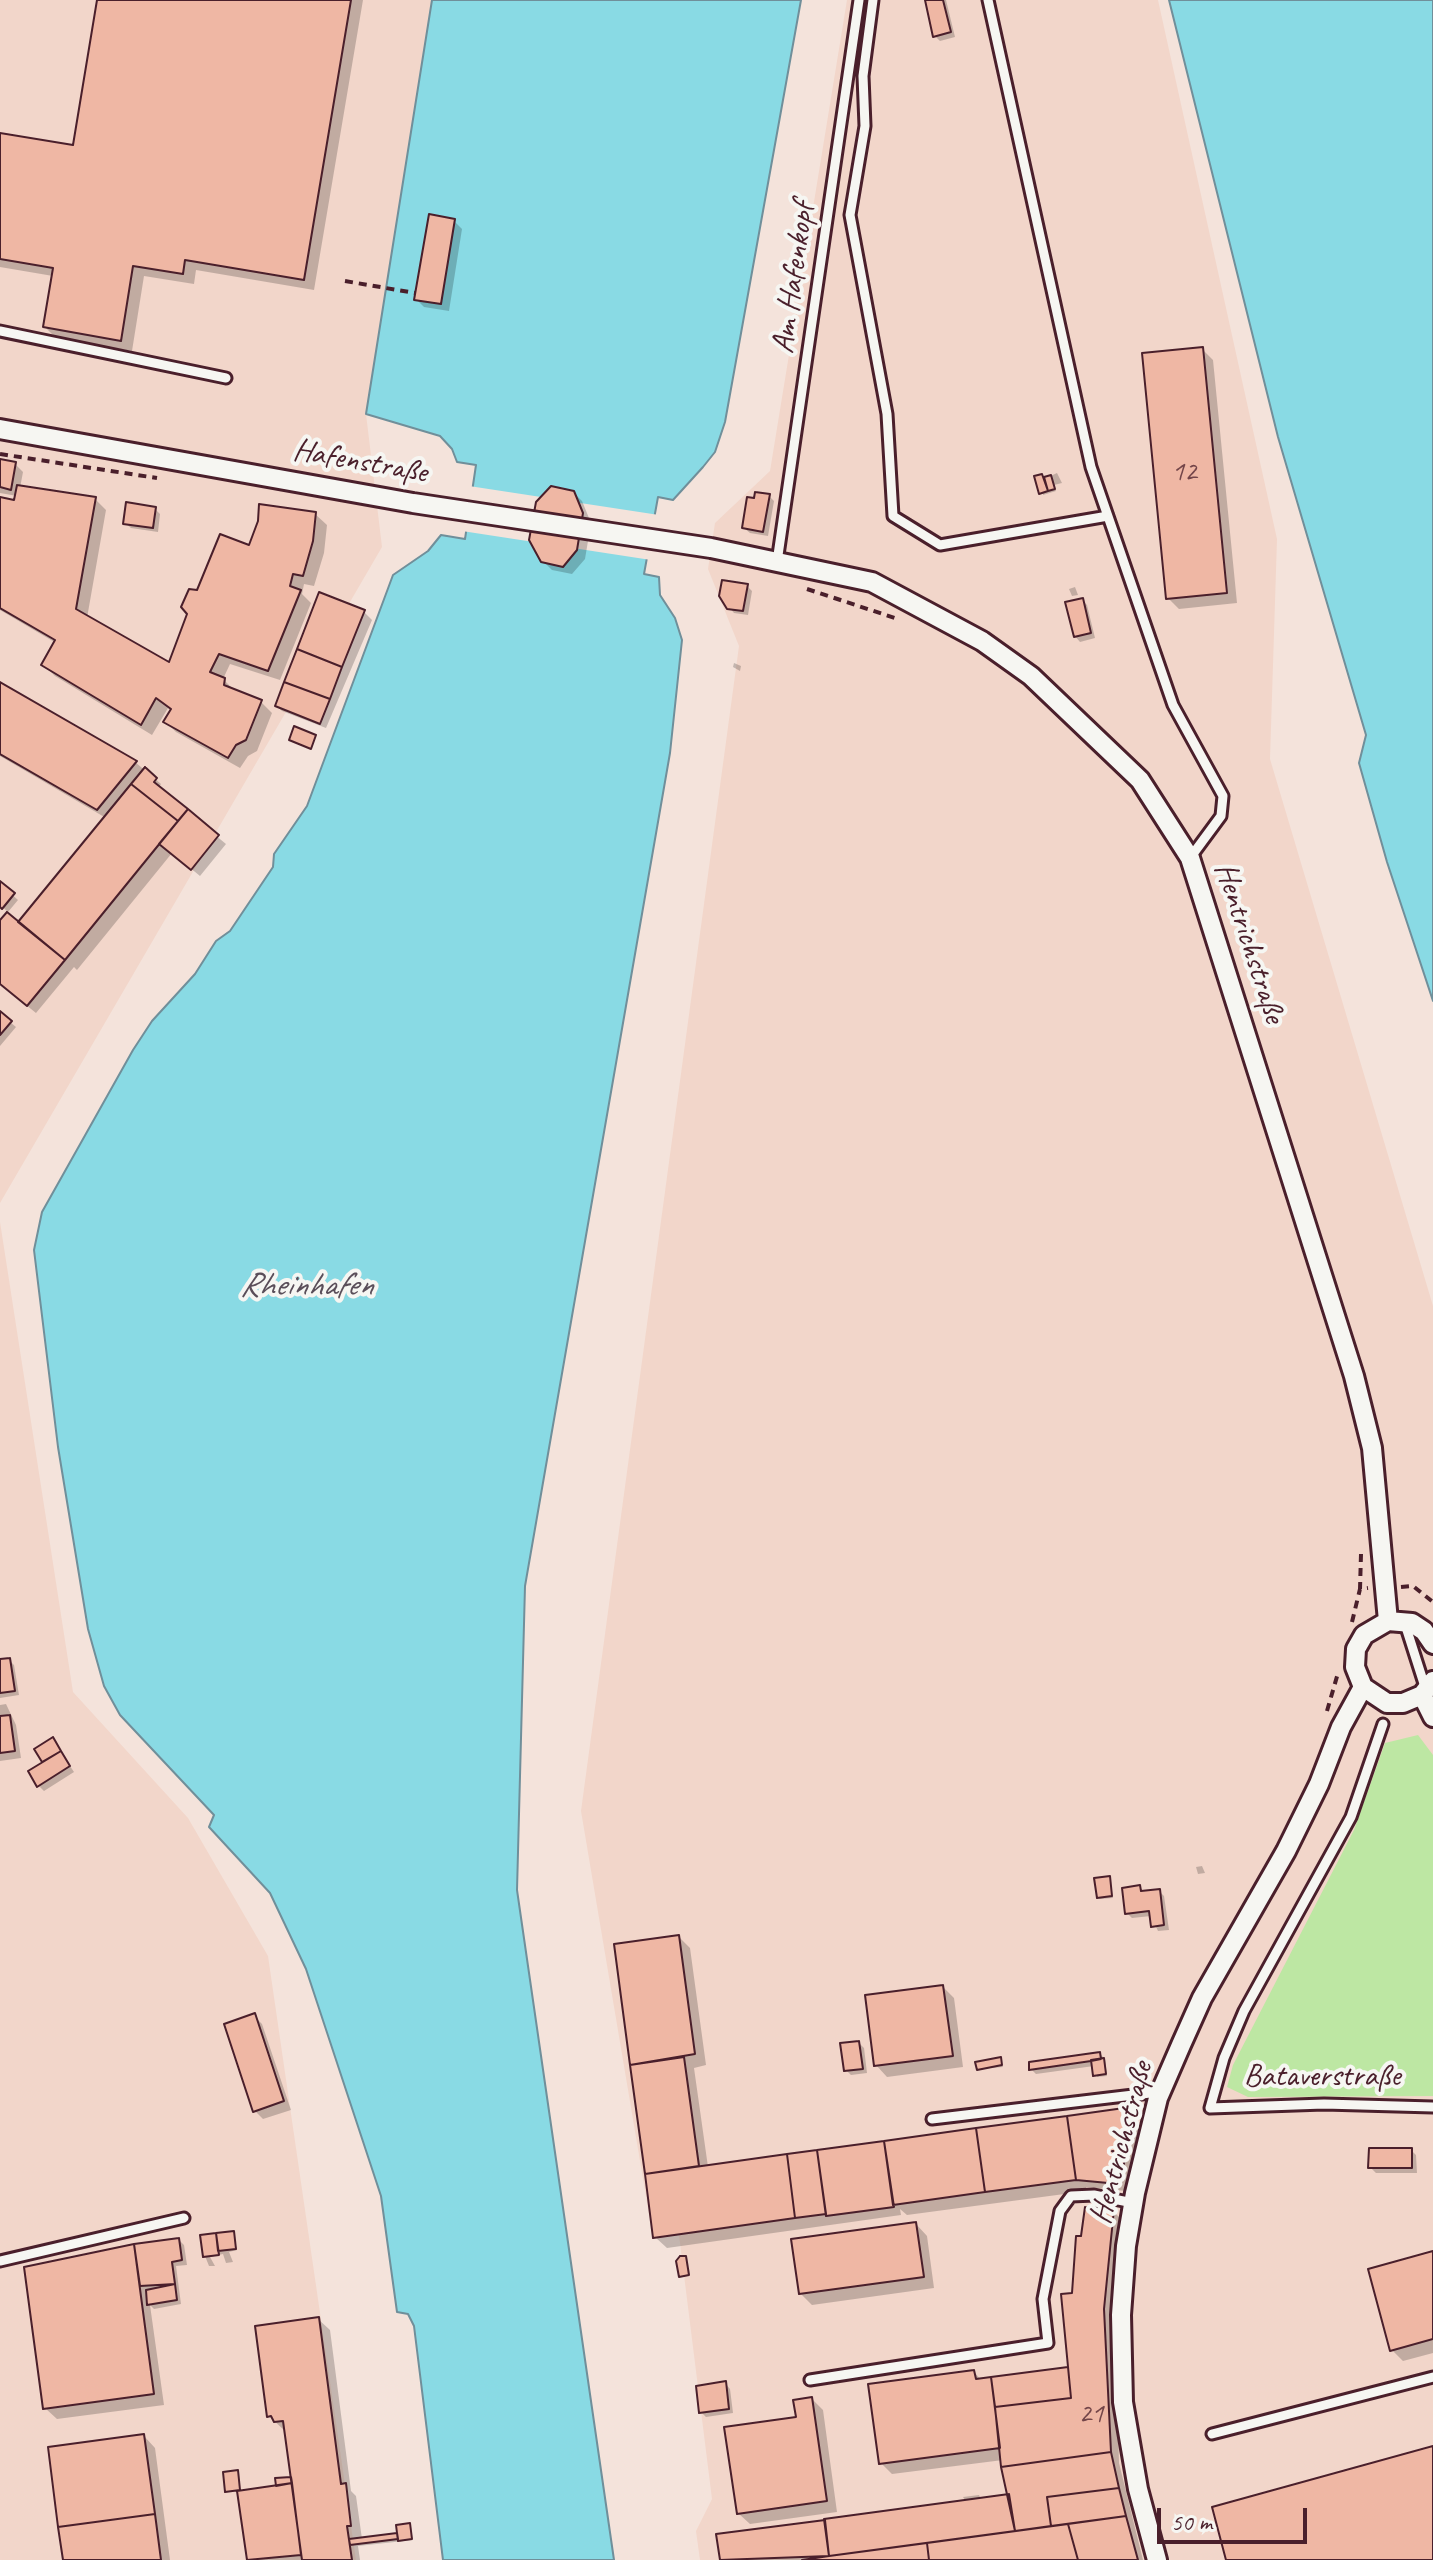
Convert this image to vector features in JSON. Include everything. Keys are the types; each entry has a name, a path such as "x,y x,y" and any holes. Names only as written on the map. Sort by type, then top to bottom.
{"street":[{"name":"Hafenstraße","path":"0,429 413,503 711,548"},
{"name":"Hentrichstraße","path":"711,548 872,582 982,641 1019,668 1107,745 1140,780 1190,858 1354,1376 1372,1448 1385,1588 1396,1621"},
{"path":"1433,1644 1424,1631 1396,1621 1364,1635 1356,1649 1355,1667 1363,1687 1387,1703 1403,1703 1427,1689 1433,1717"},
{"name":"Hentrichstraße","path":"1157,2560 1138,2489 1123,2402 1121,2315 1133,2203 1158,2098 1202,1998 1286,1851 1319,1784 1341,1727 1363,1687"}],"lane":[{"name":"Am Hafenkopf","path":"777,562 859,0"},
{"path":"873,0 863,76 865,126 850,215 887,414 893,516 940,545 1108,516"},
{"path":"988,0 1091,467 1173,705 1223,796 1221,816 1190,858"},
{"path":"0,331 226,378"},
{"path":"1396,1621 1427,1689"},
{"name":"Bataverstraße","path":"1383,1724 1351,1817 1244,2011 1224,2058 1210,2108 1324,2104 1433,2107"},
{"path":"932,2119 1150,2093 1158,2098"},
{"path":"810,2380 1048,2343 1043,2299 1060,2211 1071,2196 1094,2195 1133,2203"},
{"path":"0,2261 184,2218"},
{"path":"1212,2434 1433,2377"}],"path":[{"path":"345,281 415,293"},
{"path":"803,588 900,620"},
{"path":"1350,1629 1360,1589 1362,1548"},
{"path":"1360,1589 1413,1586 1433,1602"},
{"path":"1326,1716 1339,1669"}],"shaded area":[{"path":"0,0 432,0 366,414 382,547 0,1203"},
{"path":"847,0 1158,0 1277,539 1270,759 1433,1306 1433,2560 700,2560 696,2531 712,2499 679,2235 653,2238 581,1811 739,646 708,569 715,523 770,471"},
{"path":"0,1222 73,1692 188,1818 268,1956 356,2560 0,2560"}],"green space":[{"path":"1418,1735 1433,1755 1433,2096 1248,2097 1227,2087 1233,2065 1354,1830 1385,1743"}],"water":[{"name":"Rheinhafen","path":"432,0 801,0 725,422 715,452 703,467 673,500 658,497 644,574 659,577 660,595 675,618 682,640 670,753 525,1586 517,1890 614,2560 443,2560 414,2326 408,2314 397,2312 381,2196 306,1969 270,1893 209,1827 214,1815 120,1715 104,1686 88,1629 58,1447 34,1250 42,1212 133,1050 152,1021 195,974 216,941 230,931 273,867 274,854 307,806 393,575 428,551 441,535 465,539 476,465 457,462 452,449 440,436 366,414"},
{"path":"1169,0 1433,0 1433,1001 1387,862 1359,763 1366,735 1278,437"}],"pier":[{"path":"469,486 659,515 651,560 462,531"}],"building":[{"path":"97,0 351,0 304,280 185,260 183,274 133,266 121,341 43,327 53,268 0,259 0,133 73,145"},
{"path":"925,0 943,0 951,32 933,37"},
{"path":"429,214 455,219 441,304 414,300"},
{"path":"1203,347 1227,593 1166,599 1142,353"},
{"path":"0,459 16,462 11,490 0,487"},
{"path":"1042,474 1048,491 1039,494 1034,476"},
{"path":"1051,475 1055,489 1048,491 1044,477"},
{"path":"17,485 96,497 76,609 169,662 187,614 181,607 189,589 197,590 220,534 249,545 258,521 259,504 316,512 313,541 303,576 293,574 290,586 301,590 268,671 219,654 210,672 225,678 224,685 262,700 246,740 236,745 228,758 163,722 171,709 156,698 141,725 41,665 55,640 0,608 0,497 14,500"},
{"path":"551,486 574,491 583,513 577,550 563,567 541,562 529,540 536,502"},
{"path":"755,492 770,494 763,532 742,528 747,497 754,498"},
{"path":"126,502 156,507 153,528 123,524"},
{"path":"722,580 748,584 743,611 727,609 719,596"},
{"path":"319,592 365,610 342,667 297,649"},
{"path":"1083,598 1091,633 1074,637 1065,602"},
{"path":"297,649 342,667 330,699 284,682"},
{"path":"0,682 137,761 97,810 0,754"},
{"path":"284,682 330,699 320,724 275,706"},
{"path":"294,726 316,735 311,749 289,740"},
{"path":"145,767 157,778 154,782 188,809 178,821 131,784"},
{"path":"131,784 178,821 65,960 18,922"},
{"path":"188,809 219,835 191,870 159,844"},
{"path":"0,881 15,893 2,909 0,907"},
{"path":"7,912 65,960 27,1006 0,984 0,920"},
{"path":"0,1011 12,1021 0,1035"},
{"path":"10,1658 15,1691 0,1693 0,1659"},
{"path":"10,1715 15,1751 0,1753 0,1716"},
{"path":"53,1737 61,1751 42,1762 34,1749"},
{"path":"61,1751 70,1766 37,1787 28,1771"},
{"path":"1110,1876 1112,1896 1097,1898 1094,1878"},
{"path":"1140,1885 1141,1891 1160,1889 1164,1925 1151,1927 1149,1911 1125,1914 1122,1888"},
{"path":"679,1935 695,2054 630,2065 614,1944"},
{"path":"943,1985 953,2056 874,2066 865,1995"},
{"path":"255,2013 284,2101 253,2112 224,2024"},
{"path":"859,2041 863,2069 844,2071 840,2043"},
{"path":"1100,2052 1101,2059 1029,2070 1029,2062"},
{"path":"684,2057 699,2166 645,2174 630,2065"},
{"path":"1001,2057 1002,2065 977,2070 975,2062"},
{"path":"1104,2058 1106,2074 1093,2076 1091,2060"},
{"path":"1124,2108 1131,2111 1135,2118 1119,2184 1076,2180 1067,2116"},
{"path":"1067,2116 1076,2180 985,2192 976,2128"},
{"path":"976,2128 985,2192 893,2205 884,2141"},
{"path":"884,2141 894,2207 826,2216 817,2150"},
{"path":"1369,2148 1412,2148 1412,2168 1368,2168"},
{"path":"817,2150 826,2214 795,2218 787,2154"},
{"path":"787,2154 795,2218 653,2238 645,2174"},
{"path":"1085,2207 1114,2209 1104,2309 1111,2452 1001,2467 995,2407 1071,2398 1061,2294 1072,2293 1076,2236 1081,2236"},
{"path":"916,2222 924,2277 799,2294 791,2239"},
{"path":"234,2231 236,2249 218,2251 216,2233"},
{"path":"216,2233 219,2255 203,2257 200,2235"},
{"path":"179,2238 182,2260 172,2262 175,2284 140,2286 134,2244"},
{"path":"134,2244 154,2394 43,2409 24,2267"},
{"path":"1433,2251 1433,2339 1390,2351 1368,2269"},
{"path":"680,2256 686,2256 689,2275 679,2277 676,2261"},
{"path":"175,2284 177,2300 147,2305 146,2290"},
{"path":"319,2317 341,2484 346,2483 352,2560 302,2560 283,2421 274,2422 271,2416 267,2417 255,2326"},
{"path":"1068,2367 1071,2398 995,2407 991,2377"},
{"path":"974,2370 976,2379 991,2377 1000,2448 879,2464 868,2384"},
{"path":"726,2381 729,2409 699,2413 696,2386"},
{"path":"812,2397 827,2501 737,2514 724,2427 796,2417 793,2400"},
{"path":"144,2434 155,2514 58,2527 48,2447"},
{"path":"1433,2446 1433,2560 1226,2560 1212,2507"},
{"path":"1111,2452 1119,2488 1047,2497 1051,2526 1015,2531 1001,2467"},
{"path":"238,2470 240,2490 225,2492 223,2472"},
{"path":"291,2477 292,2483 276,2486 275,2478"},
{"path":"292,2483 301,2555 247,2560 237,2491"},
{"path":"1119,2488 1126,2516 1051,2526 1047,2497"},
{"path":"1009,2494 1015,2531 829,2556 824,2519"},
{"path":"155,2514 161,2560 63,2560 58,2527"},
{"path":"1126,2516 1138,2560 1078,2560 1068,2524"},
{"path":"825,2520 829,2556 720,2560 716,2534"},
{"path":"410,2523 412,2539 398,2541 396,2525"},
{"path":"1068,2524 1078,2560 929,2560 927,2543"},
{"path":"397,2533 398,2539 350,2545 349,2539"},
{"path":"927,2543 929,2560 802,2560 829,2556"}]}
